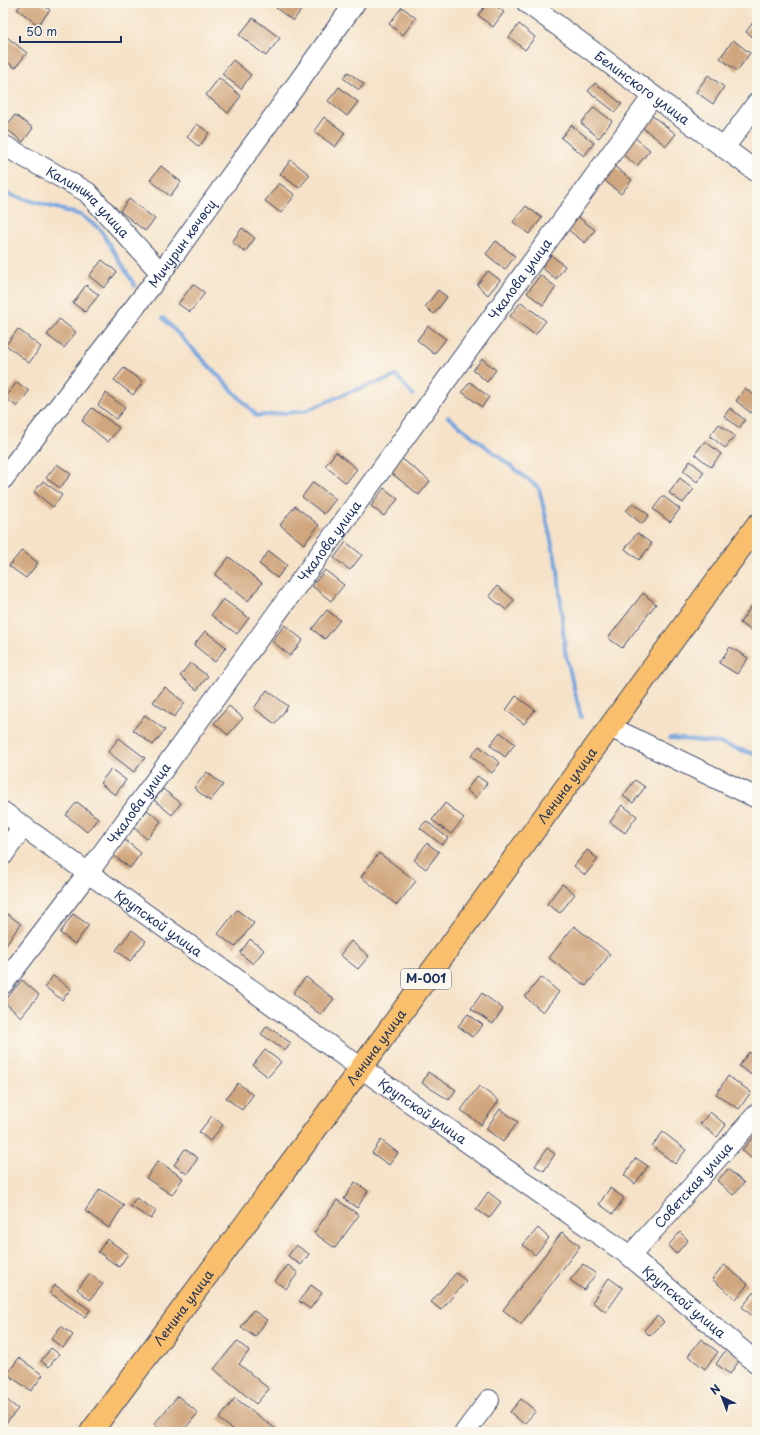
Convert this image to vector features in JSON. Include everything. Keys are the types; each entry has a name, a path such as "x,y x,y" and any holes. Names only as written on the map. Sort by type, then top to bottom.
{"main road":[{"name":"Ленина улица","path":"91,1432 361,1068 757,524"}],"street":[{"name":"Мичурин көчөсү","path":"3,479 161,273 355,3"},
{"name":"Белинского улица","path":"527,3 757,172"},
{"name":"Чкалова улица","path":"3,984 88,873 653,96"},
{"path":"724,148 757,103"},
{"name":"Калинина улица","path":"3,145 87,192 161,273"},
{"path":"610,727 757,798"},
{"name":"Крупской улица","path":"3,812 361,1068 630,1256 757,1363"},
{"path":"3,855 23,826"},
{"name":"Советская улица","path":"630,1256 757,1114"},
{"path":"465,1432 489,1400"}],"building":[{"path":"22,3 41,3 50,10 38,25 17,9"},
{"path":"280,3 302,3 305,5 293,21 276,8"},
{"path":"488,3 492,3 504,12 493,27 478,15"},
{"path":"402,7 416,18 403,35 389,24"},
{"path":"253,18 280,38 266,56 239,35"},
{"path":"754,21 757,22 757,40 746,32"},
{"path":"519,24 535,37 525,50 509,37"},
{"path":"3,34 27,53 15,68 3,59"},
{"path":"733,40 750,53 737,71 720,58"},
{"path":"233,60 251,75 241,89 222,74"},
{"path":"348,72 364,84 359,90 343,78"},
{"path":"708,75 724,87 713,104 696,92"},
{"path":"219,78 241,96 228,113 206,95"},
{"path":"595,83 622,104 615,112 588,91"},
{"path":"339,87 358,102 347,116 328,101"},
{"path":"594,107 612,121 599,138 581,123"},
{"path":"15,115 33,128 23,142 5,128"},
{"path":"651,115 676,134 666,146 642,127"},
{"path":"324,117 345,133 335,147 314,131"},
{"path":"197,124 209,133 199,147 187,137"},
{"path":"571,125 594,143 584,156 561,138"},
{"path":"634,137 650,150 637,166 621,153"},
{"path":"291,160 310,175 299,188 280,174"},
{"path":"161,166 181,182 170,196 150,180"},
{"path":"614,166 632,180 621,194 604,180"},
{"path":"279,183 295,195 281,213 265,201"},
{"path":"129,199 155,219 145,231 120,211"},
{"path":"526,206 542,218 529,234 513,222"},
{"path":"577,216 595,230 585,243 567,229"},
{"path":"242,228 255,238 245,252 232,242"},
{"path":"496,241 515,256 505,270 486,254"},
{"path":"551,255 565,266 556,279 541,267"},
{"path":"102,260 117,272 104,288 89,276"},
{"path":"488,271 500,280 488,295 477,285"},
{"path":"540,275 556,287 543,305 527,293"},
{"path":"193,284 205,293 190,312 178,304"},
{"path":"86,285 99,295 85,312 73,303"},
{"path":"438,290 447,297 434,314 425,307"},
{"path":"521,302 546,321 535,335 510,316"},
{"path":"59,319 76,332 64,348 47,335"},
{"path":"428,326 446,339 434,354 417,340"},
{"path":"18,329 41,347 29,363 6,345"},
{"path":"482,359 496,370 487,382 473,370"},
{"path":"124,368 143,382 133,395 114,380"},
{"path":"17,382 29,391 17,407 5,397"},
{"path":"470,382 489,397 482,407 462,392"},
{"path":"745,388 757,397 757,406 751,413 736,401"},
{"path":"106,393 125,408 116,419 98,405"},
{"path":"92,408 119,428 108,442 82,421"},
{"path":"730,408 745,420 739,428 724,416"},
{"path":"719,424 735,436 725,448 710,436"},
{"path":"705,441 721,454 711,467 695,454"},
{"path":"336,452 357,469 346,483 325,466"},
{"path":"401,458 430,481 419,495 390,472"},
{"path":"690,461 704,472 697,482 683,471"},
{"path":"57,464 71,474 60,488 46,478"},
{"path":"680,478 694,489 683,503 669,493"},
{"path":"43,481 62,495 53,507 34,492"},
{"path":"313,482 336,499 324,514 302,497"},
{"path":"384,488 398,499 384,516 371,506"},
{"path":"663,496 680,509 670,522 653,509"},
{"path":"633,503 649,515 642,524 626,511"},
{"path":"295,506 319,525 304,544 280,525"},
{"path":"637,533 652,544 639,560 625,549"},
{"path":"346,542 362,555 350,570 334,558"},
{"path":"22,550 38,563 26,578 9,566"},
{"path":"269,551 287,565 277,578 259,564"},
{"path":"229,557 262,583 248,601 215,575"},
{"path":"325,570 344,585 331,601 312,586"},
{"path":"497,586 514,600 506,610 489,596"},
{"path":"643,593 656,604 622,648 608,638"},
{"path":"223,599 249,618 237,634 211,615"},
{"path":"752,605 757,608 757,634 740,623"},
{"path":"327,610 340,620 325,639 312,629"},
{"path":"285,625 303,640 290,656 272,641"},
{"path":"205,631 226,647 215,662 194,645"},
{"path":"730,647 748,658 737,674 719,663"},
{"path":"190,663 208,676 197,690 180,676"},
{"path":"165,687 185,703 174,717 153,702"},
{"path":"267,690 288,706 275,724 254,708"},
{"path":"516,696 535,710 524,724 506,710"},
{"path":"229,706 243,718 228,735 214,723"},
{"path":"145,715 165,730 153,745 133,730"},
{"path":"500,732 515,744 505,757 490,745"},
{"path":"119,738 145,758 134,772 108,752"},
{"path":"479,746 500,763 492,773 471,756"},
{"path":"111,769 126,780 115,795 100,783"},
{"path":"207,772 223,785 210,801 194,788"},
{"path":"477,776 487,783 476,798 466,790"},
{"path":"635,780 645,787 633,803 623,796"},
{"path":"163,789 181,803 172,815 154,800"},
{"path":"77,802 98,818 87,832 66,815"},
{"path":"445,803 464,818 451,834 432,820"},
{"path":"622,805 637,816 625,833 610,822"},
{"path":"147,810 161,821 147,839 134,828"},
{"path":"426,821 448,838 442,845 420,828"},
{"path":"125,840 141,853 130,868 113,855"},
{"path":"427,843 439,852 426,869 414,860"},
{"path":"587,850 598,859 585,875 574,866"},
{"path":"379,853 416,881 397,905 361,877"},
{"path":"562,884 575,894 560,913 547,904"},
{"path":"237,910 254,923 235,947 218,934"},
{"path":"3,911 21,924 3,948"},
{"path":"73,914 89,925 75,944 60,933"},
{"path":"574,926 610,954 586,986 549,958"},
{"path":"132,930 146,941 130,961 116,950"},
{"path":"250,939 264,950 253,964 240,953"},
{"path":"351,941 369,956 358,969 340,955"},
{"path":"53,976 71,989 62,1000 45,987"},
{"path":"306,977 334,999 321,1015 293,993"},
{"path":"541,977 559,992 543,1012 525,997"},
{"path":"22,980 39,995 21,1017 4,1002"},
{"path":"482,993 503,1009 493,1024 471,1009"},
{"path":"468,1014 483,1025 472,1037 458,1026"},
{"path":"267,1026 291,1043 285,1051 261,1034"},
{"path":"265,1050 281,1062 268,1077 253,1065"},
{"path":"749,1052 757,1058 757,1079 739,1066"},
{"path":"428,1072 456,1090 449,1100 422,1083"},
{"path":"728,1076 751,1092 739,1109 716,1094"},
{"path":"238,1083 253,1095 242,1110 226,1098"},
{"path":"479,1086 499,1101 481,1125 461,1110"},
{"path":"500,1109 518,1122 503,1142 486,1129"},
{"path":"710,1112 726,1125 717,1137 700,1124"},
{"path":"212,1116 223,1125 210,1141 199,1132"},
{"path":"663,1132 686,1150 675,1164 652,1146"},
{"path":"755,1135 757,1137 757,1163 742,1150"},
{"path":"381,1140 398,1153 389,1165 372,1153"},
{"path":"547,1148 555,1154 544,1171 535,1166"},
{"path":"185,1149 198,1158 187,1174 174,1165"},
{"path":"636,1158 648,1166 635,1184 624,1175"},
{"path":"158,1161 183,1178 172,1195 146,1178"},
{"path":"728,1169 744,1183 733,1195 717,1181"},
{"path":"355,1182 368,1191 357,1208 344,1199"},
{"path":"610,1188 624,1198 613,1214 599,1204"},
{"path":"100,1189 124,1205 109,1228 85,1211"},
{"path":"488,1192 501,1202 489,1218 476,1209"},
{"path":"136,1198 156,1211 151,1219 130,1206"},
{"path":"337,1200 359,1215 335,1248 314,1233"},
{"path":"538,1228 549,1238 535,1255 523,1245"},
{"path":"562,1232 580,1246 521,1324 503,1310"},
{"path":"680,1232 688,1240 676,1254 668,1246"},
{"path":"107,1239 128,1254 119,1267 98,1252"},
{"path":"296,1245 309,1254 301,1265 288,1256"},
{"path":"583,1264 596,1274 584,1290 570,1280"},
{"path":"288,1265 298,1273 286,1289 275,1281"},
{"path":"724,1265 748,1284 736,1299 712,1279"},
{"path":"456,1273 466,1281 441,1310 431,1302"},
{"path":"90,1274 103,1284 90,1300 77,1289"},
{"path":"609,1278 623,1288 606,1312 592,1302"},
{"path":"55,1285 90,1310 85,1317 50,1293"},
{"path":"311,1285 322,1293 310,1309 299,1301"},
{"path":"757,1289 757,1320 742,1307"},
{"path":"253,1310 267,1320 255,1337 241,1327"},
{"path":"657,1316 664,1322 650,1336 644,1330"},
{"path":"61,1326 73,1335 63,1348 51,1339"},
{"path":"701,1339 718,1352 705,1369 688,1356"},
{"path":"237,1341 249,1351 239,1364 269,1389 256,1404 214,1369"},
{"path":"51,1348 59,1354 49,1367 41,1361"},
{"path":"727,1348 741,1358 730,1374 716,1364"},
{"path":"19,1358 43,1375 31,1391 7,1374"},
{"path":"178,1396 198,1413 183,1431 185,1432 163,1432 154,1424"},
{"path":"235,1398 277,1430 276,1432 236,1432 219,1419"},
{"path":"521,1399 536,1411 524,1424 510,1412"},
{"path":"7,1400 18,1409 6,1423 3,1420 3,1405"}],"waterway":[{"path":"3,193 81,215 100,229 135,286"},
{"path":"163,318 257,416 305,411 352,391 397,376 413,395"},
{"path":"448,417 539,488 558,570 565,651 581,717"},
{"path":"670,738 719,743 757,755"}]}
